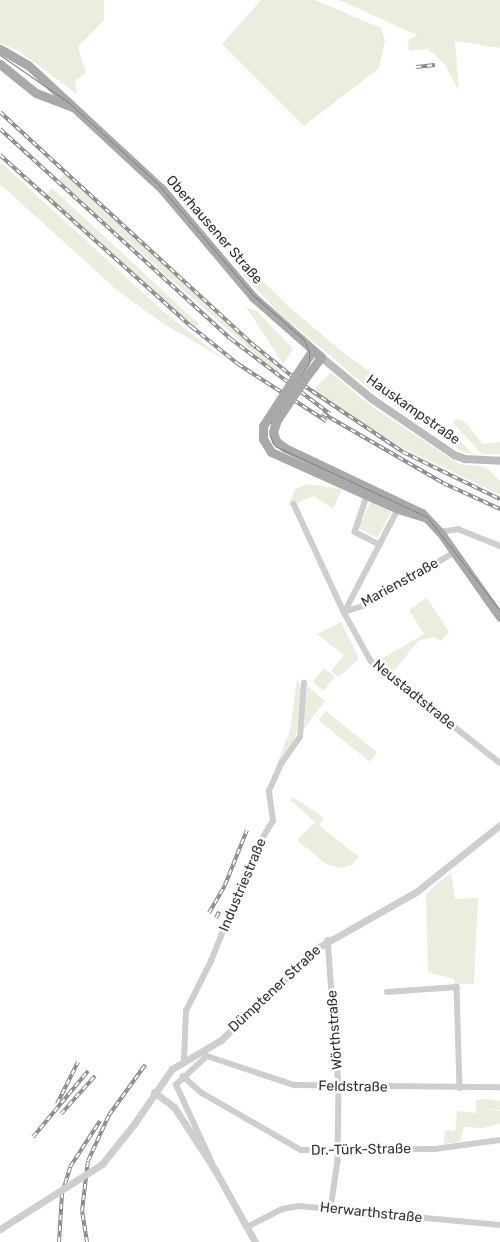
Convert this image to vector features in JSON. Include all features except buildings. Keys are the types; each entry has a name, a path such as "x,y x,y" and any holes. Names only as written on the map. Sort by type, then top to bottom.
{"main road":[{"name":"Oberhausener Straße","path":"0,49 19,58 48,82 72,107 173,200 248,292 317,354"},
{"name":"Oberhausener Straße","path":"0,64 31,90 49,100 72,107"},
{"path":"317,354 263,426 263,439 271,452 398,509 424,517"},
{"name":"Hauskampstraße","path":"317,354 372,399 454,455 475,460 500,461"},
{"path":"299,378 277,420 273,432 279,444 415,508 424,517 445,531 455,552 500,617"},
{"path":"491,602 500,609"}],"street":[{"path":"368,494 355,532 380,545"},
{"name":"Neustadtstraße","path":"294,504 344,612 371,661 500,764"},
{"path":"344,612 355,595 398,509"},
{"path":"445,531 458,529 500,546"},
{"name":"Marienstraße","path":"344,612 365,604 455,552"},
{"path":"355,595 365,604"},
{"name":"Industriestraße","path":"184,1060 186,1011 211,961 256,849 273,821 270,788 281,764 300,737 304,683"},
{"name":"Dümptener Straße","path":"0,1229 102,1164 134,1124 164,1076 184,1060 221,1040 328,940 416,892 500,825"},
{"name":"Wörthstraße","path":"328,940 339,1087 338,1151 331,1209"},
{"path":"387,992 458,987 460,1088"},
{"name":"Feldstraße","path":"182,1076 204,1057 212,1056 294,1085 339,1087 500,1087"},
{"path":"182,1076 177,1082 176,1089 203,1138 215,1170"},
{"name":"Dr.-Türk-Straße","path":"182,1076 202,1093 296,1148 338,1151 435,1149 500,1140"},
{"path":"154,1092 174,1106 215,1170 255,1242"},
{"name":"Herwarthstraße","path":"247,1227 291,1207 500,1225"}],"shaded area":[{"path":"0,0 104,0 104,20 78,47 86,73 75,81 77,94 19,51 0,43"},
{"path":"261,0 315,0 381,28 385,41 379,68 304,126 222,44"},
{"path":"339,0 500,0 500,48 455,41 459,91 445,65 434,54 426,49 409,51 408,40 417,35"},
{"path":"0,162 163,311 222,358 161,322 118,291 0,184"},
{"path":"65,173 280,371 278,374 59,180"},
{"path":"52,188 199,324 195,327 46,195"},
{"path":"239,263 254,272 290,308 344,353 447,428 473,454 463,452 366,386 278,312 243,275"},
{"path":"246,307 258,312 293,349 283,364"},
{"path":"331,373 371,406 459,464 486,467 500,481 500,495 405,449 350,416 314,389"},
{"path":"458,419 466,423 483,444 500,442 500,454 482,454 452,422"},
{"path":"307,484 342,489 333,509 314,496 288,506 295,489"},
{"path":"371,502 391,512 377,538 358,528"},
{"path":"427,598 449,632 441,641 434,637 418,641 393,672 378,661 424,634 409,610"},
{"path":"341,622 359,659 339,677 331,671 344,655 317,634"},
{"path":"324,668 335,677 324,691 313,682"},
{"path":"297,679 301,690 297,729 294,741 276,767 290,730"},
{"path":"307,686 325,701 303,730 304,726"},
{"path":"326,711 377,753 370,762 318,720"},
{"path":"293,797 324,818 319,825 359,857 352,865 341,868 326,864 297,840 315,822 290,800"},
{"path":"451,872 455,899 478,898 474,984 455,984 454,979 428,972 426,894"},
{"path":"476,1100 500,1101 500,1110 480,1109 500,1111 500,1123 483,1128 464,1127 460,1142 444,1144 445,1130 455,1131 457,1111 476,1113"}],"tram line":[{"path":"0,55 68,102 157,183 254,296 304,340 309,351 309,363 271,422 270,436 275,446 427,517 500,610"}],"railway":[{"path":"416,67 435,65"},
{"path":"0,112 256,347 303,385 403,452 500,499"},
{"path":"0,129 231,339 330,414"},
{"path":"0,155 192,327 238,364 326,421"},
{"path":"322,413 443,483 500,509"},
{"path":"209,913 225,885 247,830"},
{"path":"216,918 219,912"},
{"path":"57,1104 78,1062"},
{"path":"87,1242 82,1211 88,1161 109,1115 145,1065"},
{"path":"33,1137 88,1071"},
{"path":"61,1114 95,1076"},
{"path":"59,1242 62,1194 70,1167 100,1121"}]}
